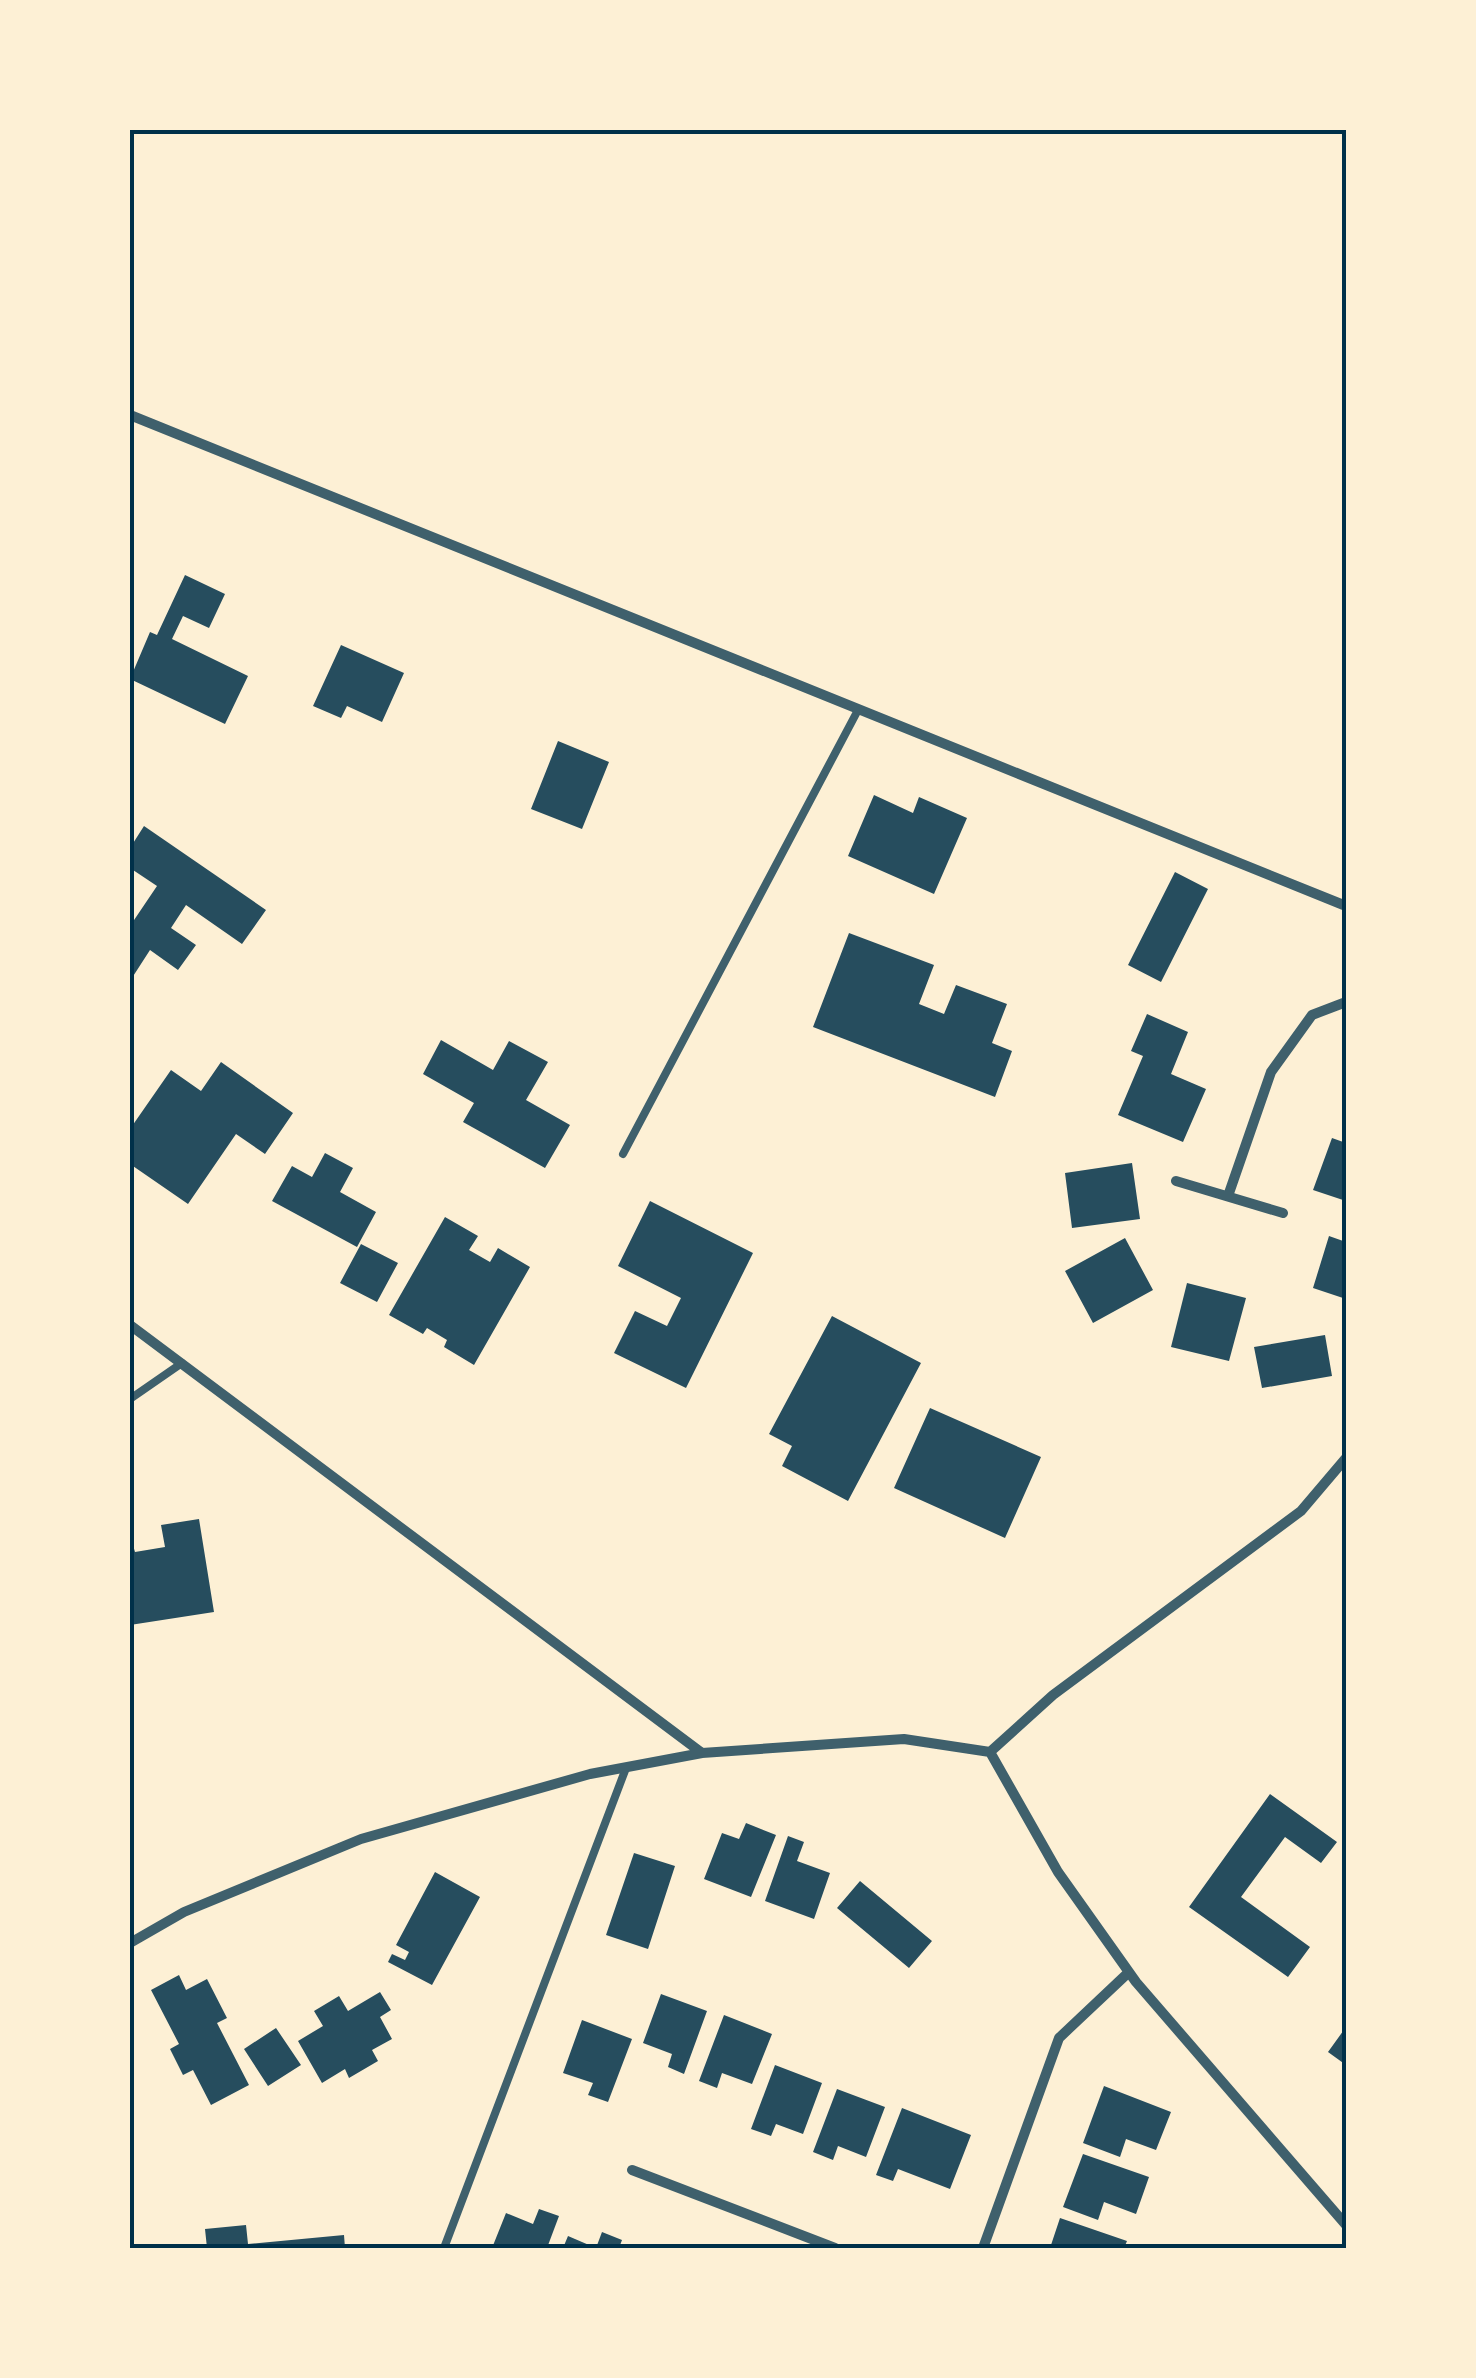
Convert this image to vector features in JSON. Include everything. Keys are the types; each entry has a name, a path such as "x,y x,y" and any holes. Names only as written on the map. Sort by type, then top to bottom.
{"street":[{"path":"130,415 1346,906"},
{"path":"1228,1196 1271,1072 1312,1015 1346,1002"},
{"path":"1176,1181 1282,1212"},
{"path":"130,1324 702,1754"},
{"path":"990,1752 1054,1695 1301,1511 1346,1458"},
{"path":"130,1943 184,1912 362,1839 590,1774 702,1754 904,1739 990,1752"},
{"path":"990,1752 1058,1872 1129,1972 1346,2226"},
{"path":"983,2248 1058,2038 1129,1972"},
{"path":"632,2170 835,2248"}],"lane":[{"path":"622,1154 858,710"},
{"path":"130,1398 182,1363"},
{"path":"444,2248 626,1768"}],"building":[{"path":"185,575 225,594 209,628 183,616 172,639 248,676 225,724 130,679 150,632 157,635"},
{"path":"341,645 404,673 382,722 347,706 341,718 313,706"},
{"path":"558,741 609,762 582,829 531,809"},
{"path":"874,795 913,813 919,797 967,818 934,894 848,856"},
{"path":"144,826 266,910 242,944 186,905 171,928 196,945 178,970 150,950 130,981 130,926 157,886 130,868 130,848"},
{"path":"1175,872 1208,889 1161,982 1128,965"},
{"path":"849,933 934,965 919,1004 944,1014 956,985 1007,1004 992,1043 1012,1051 995,1097 813,1027"},
{"path":"1147,1014 1188,1032 1171,1074 1206,1089 1183,1142 1118,1115 1143,1056 1131,1051"},
{"path":"441,1040 493,1070 509,1041 548,1062 526,1100 570,1125 545,1168 463,1122 474,1103 423,1074"},
{"path":"221,1062 293,1113 265,1154 236,1134 188,1204 130,1164 130,1129 171,1070 201,1091"},
{"path":"1332,1138 1346,1143 1346,1201 1313,1190"},
{"path":"325,1153 353,1168 340,1192 376,1212 357,1247 272,1201 292,1166 312,1177"},
{"path":"1132,1163 1140,1219 1072,1228 1065,1173"},
{"path":"650,1201 753,1253 686,1388 614,1353 635,1311 667,1326 681,1298 618,1266"},
{"path":"445,1217 478,1236 469,1250 490,1262 498,1248 530,1267 474,1365 444,1347 447,1340 427,1328 423,1334 389,1315"},
{"path":"1329,1236 1346,1242 1346,1299 1313,1288"},
{"path":"1125,1238 1153,1290 1093,1323 1065,1271"},
{"path":"361,1244 398,1263 377,1302 340,1283"},
{"path":"1187,1283 1246,1298 1229,1361 1171,1347"},
{"path":"832,1316 921,1363 848,1501 782,1466 792,1446 769,1434"},
{"path":"1325,1335 1332,1376 1262,1388 1254,1347"},
{"path":"930,1408 1041,1457 1005,1538 894,1488"},
{"path":"199,1519 214,1612 130,1625 130,1535 135,1552 165,1547 161,1525"},
{"path":"1270,1794 1337,1842 1321,1863 1285,1837 1241,1897 1310,1947 1288,1977 1189,1907"},
{"path":"746,1823 776,1835 751,1897 704,1879 722,1833 739,1839"},
{"path":"788,1836 804,1842 797,1861 830,1873 814,1919 765,1901"},
{"path":"634,1853 675,1866 648,1949 606,1935"},
{"path":"435,1872 480,1897 432,1985 388,1962 392,1954 405,1960 409,1952 396,1945"},
{"path":"860,1881 932,1941 909,1968 837,1908"},
{"path":"179,1975 186,1990 207,1979 227,2018 217,2023 249,2085 211,2105 193,2070 183,2075 170,2049 179,2044 151,1990"},
{"path":"380,1992 391,2010 380,2017 392,2039 372,2050 378,2061 349,2078 345,2069 322,2083 298,2041 323,2026 314,2011 339,1996 348,2011"},
{"path":"661,1994 707,2011 684,2074 668,2067 672,2054 643,2043"},
{"path":"724,2015 772,2034 752,2084 722,2073 717,2088 699,2081"},
{"path":"582,2020 632,2039 608,2102 588,2095 593,2083 563,2073"},
{"path":"1346,2027 1346,2065 1328,2052"},
{"path":"276,2028 301,2065 268,2086 244,2049"},
{"path":"775,2065 822,2083 803,2134 776,2124 771,2136 751,2129"},
{"path":"1104,2086 1171,2112 1156,2150 1126,2139 1120,2157 1083,2143"},
{"path":"837,2089 885,2107 866,2157 838,2146 833,2160 813,2152"},
{"path":"902,2108 971,2135 950,2189 898,2169 893,2181 876,2175"},
{"path":"1083,2154 1149,2177 1136,2214 1104,2202 1098,2220 1063,2207"},
{"path":"539,2209 559,2216 547,2248 492,2248 506,2213 533,2224"},
{"path":"1060,2218 1127,2241 1124,2248 1050,2248"},
{"path":"246,2225 248,2244 344,2235 345,2248 207,2248 205,2229"},
{"path":"602,2232 622,2240 619,2248 596,2248"},
{"path":"568,2236 596,2248 563,2248"}]}
